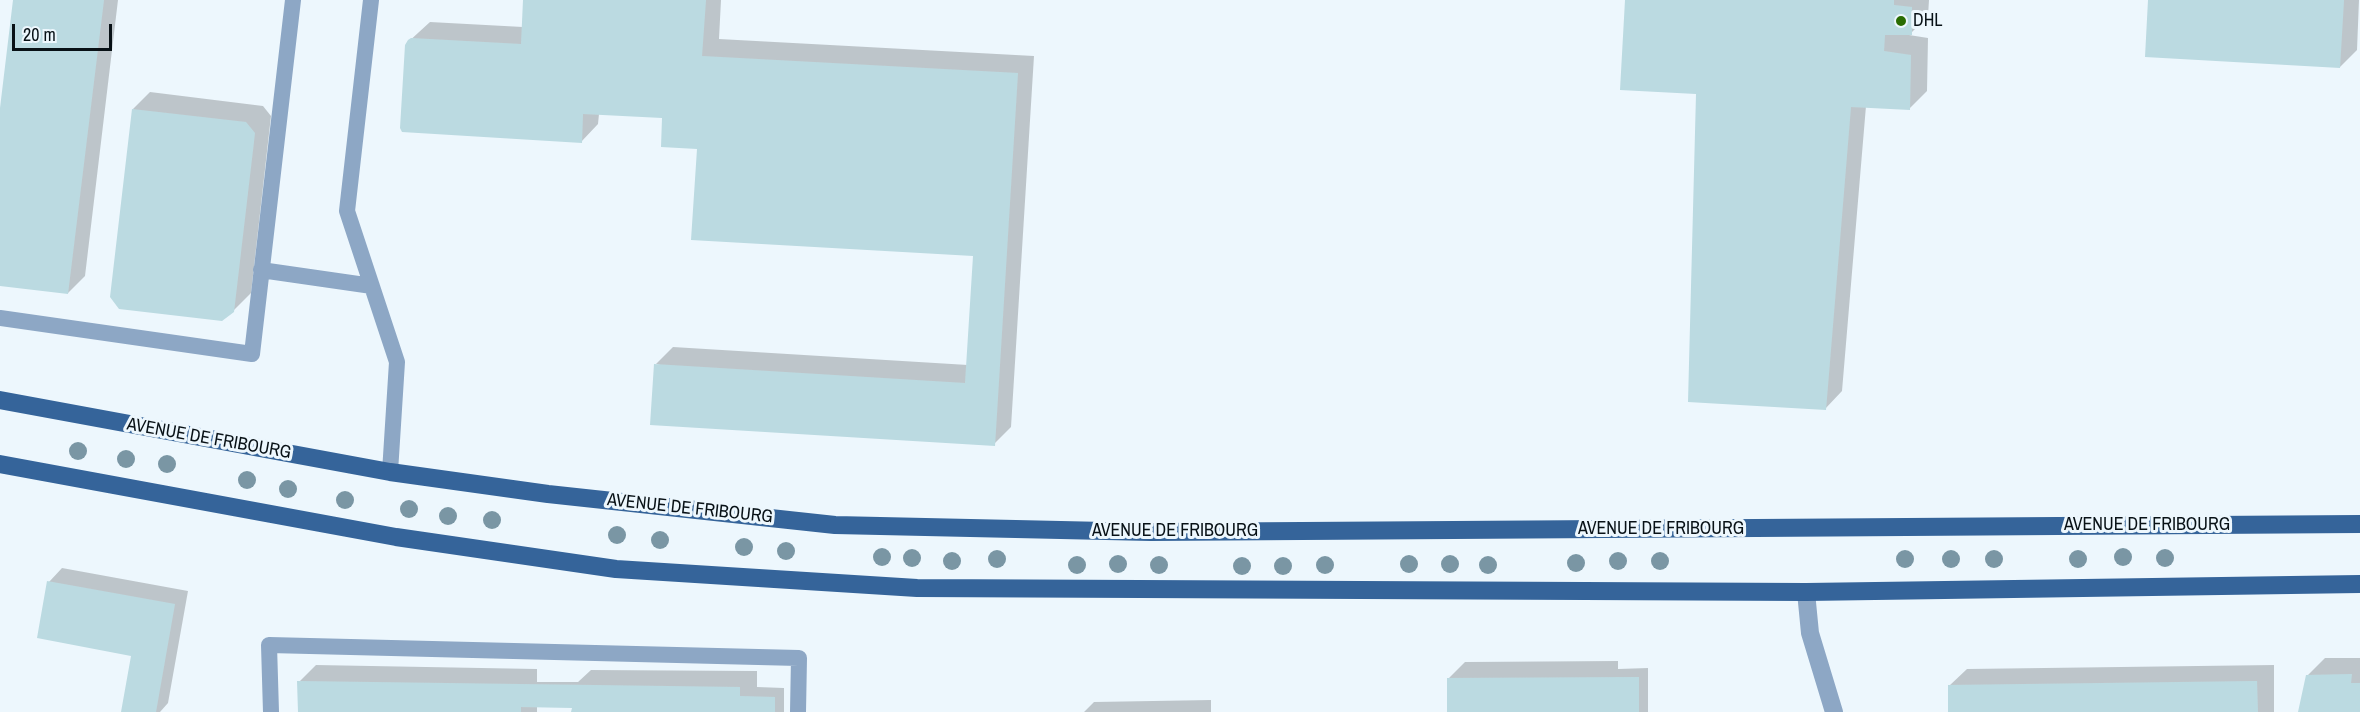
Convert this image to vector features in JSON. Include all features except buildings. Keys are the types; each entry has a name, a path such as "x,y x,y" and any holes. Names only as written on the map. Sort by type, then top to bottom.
{"main road":[{"name":"AVENUE DE FRIBOURG","path":"0,400 390,472 548,494 835,525 1163,532 2360,524"},
{"path":"0,464 396,537 616,569 917,588 1806,592 2360,584"}],"street":[{"path":"1806,592 1810,633 1834,712"}],"lane":[{"path":"0,318 252,354 293,0"},
{"path":"371,0 346,211 397,362 390,472"},
{"path":"261,270 372,286"},
{"path":"271,712 269,645 799,658 798,712"}],"place":[{"name":"DHL","path":"1901,21"}]}
